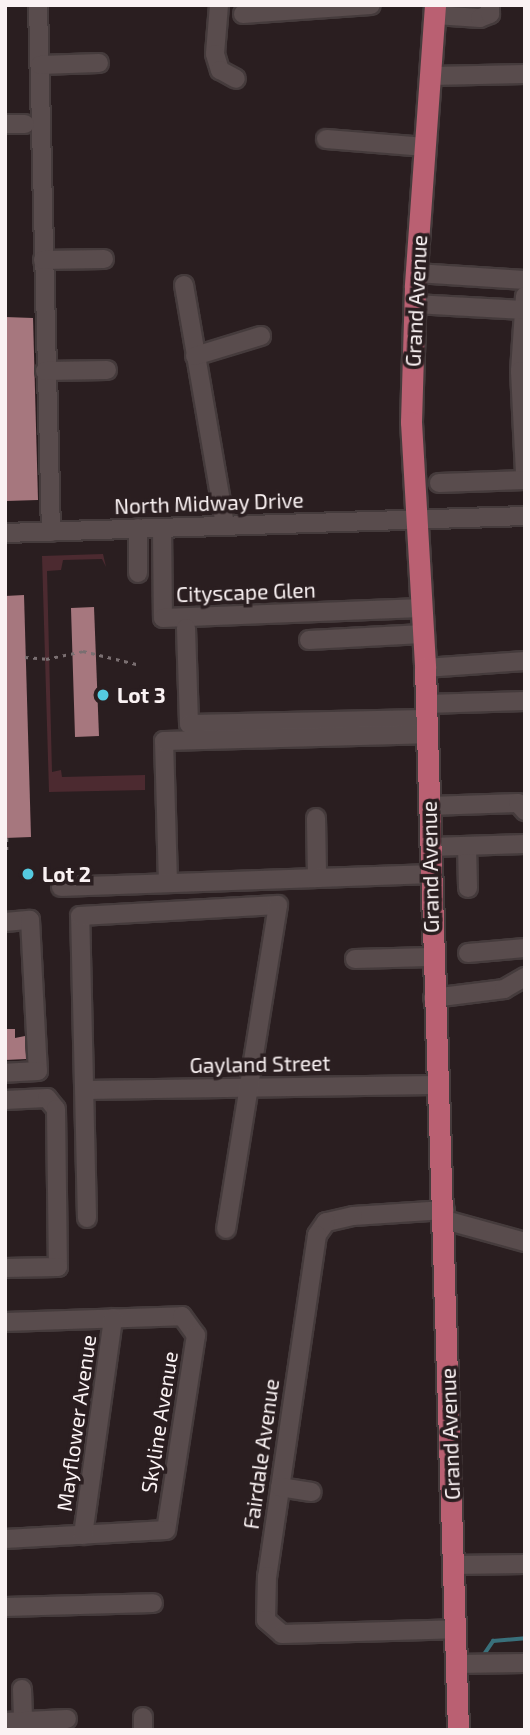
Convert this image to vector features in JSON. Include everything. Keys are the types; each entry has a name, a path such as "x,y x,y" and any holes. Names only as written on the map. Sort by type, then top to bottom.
{"main road":[{"name":"Grand Avenue","path":"435,10 414,304 414,519 422,608 427,719 431,957 435,1085 444,1215 458,1730"}],"street":[{"path":"38,5 51,532"},
{"path":"219,5 215,54 220,71 236,79"},
{"path":"243,14 371,5"},
{"path":"435,10 480,18 489,14 490,5"},
{"path":"40,65 99,62"},
{"path":"431,76 525,74"},
{"path":"5,124 25,124"},
{"path":"326,139 426,146"},
{"path":"43,260 104,259"},
{"path":"416,273 525,280"},
{"path":"184,285 225,525"},
{"path":"439,483 525,478 520,371 525,296"},
{"path":"414,304 524,310"},
{"path":"195,355 261,336"},
{"path":"45,371 107,370"},
{"name":"North Midway Drive","path":"5,533 525,516"},
{"path":"138,528 138,573"},
{"name":"Cityscape Glen","path":"162,528 163,618 422,608"},
{"path":"186,628 189,724 427,719"},
{"path":"309,640 423,634"},
{"path":"425,668 525,661"},
{"path":"168,883 164,741 427,719 525,701"},
{"path":"429,806 518,803 525,811"},
{"path":"316,818 317,878"},
{"path":"430,848 525,845"},
{"path":"467,846 468,888"},
{"path":"61,887 431,874"},
{"path":"88,1219 80,915 278,905 226,1229"},
{"path":"5,922 30,920 38,1071 5,1073"},
{"path":"468,953 525,948"},
{"path":"355,959 431,957"},
{"path":"433,998 504,989 525,978"},
{"name":"Gayland Street","path":"85,1090 435,1085"},
{"path":"5,1100 47,1098 56,1109 58,1267 5,1268"},
{"name":"Fairdale Avenue","path":"456,1629 282,1634 266,1620 280,1487 317,1235 326,1222 353,1216 444,1215 525,1242"},
{"path":"5,1322 113,1318"},
{"name":"Skyline Avenue","path":"83,1535 162,1533 166,1530 196,1335 186,1318 113,1318"},
{"name":"Mayflower Avenue","path":"83,1535 113,1318"},
{"path":"280,1487 313,1492"},
{"path":"5,1539 83,1535"},
{"path":"454,1565 525,1564"},
{"path":"5,1607 153,1603"},
{"path":"456,1664 525,1663"},
{"path":"22,1689 14,1722 67,1719"}],"path":[{"path":"24,657 46,659 82,651 140,665"},
{"path":"7,838 7,855"}],"shaded area":[{"path":"103,554 106,567 102,559 63,560 61,570 47,571 52,772 61,770 62,777 145,775 145,790 49,792 42,556"}],"building":[{"path":"5,317 33,318 38,500 6,501"},
{"path":"24,595 31,837 5,838 5,596"},
{"path":"94,607 99,736 75,737 71,608"},
{"path":"5,1029 15,1029 15,1038 25,1036 26,1059 5,1060"}],"waterway":[{"path":"483,1656 493,1641 525,1638"}],"place":[{"name":"Lot 3","path":"103,695"},
{"name":"Lot 2","path":"28,874"}]}
